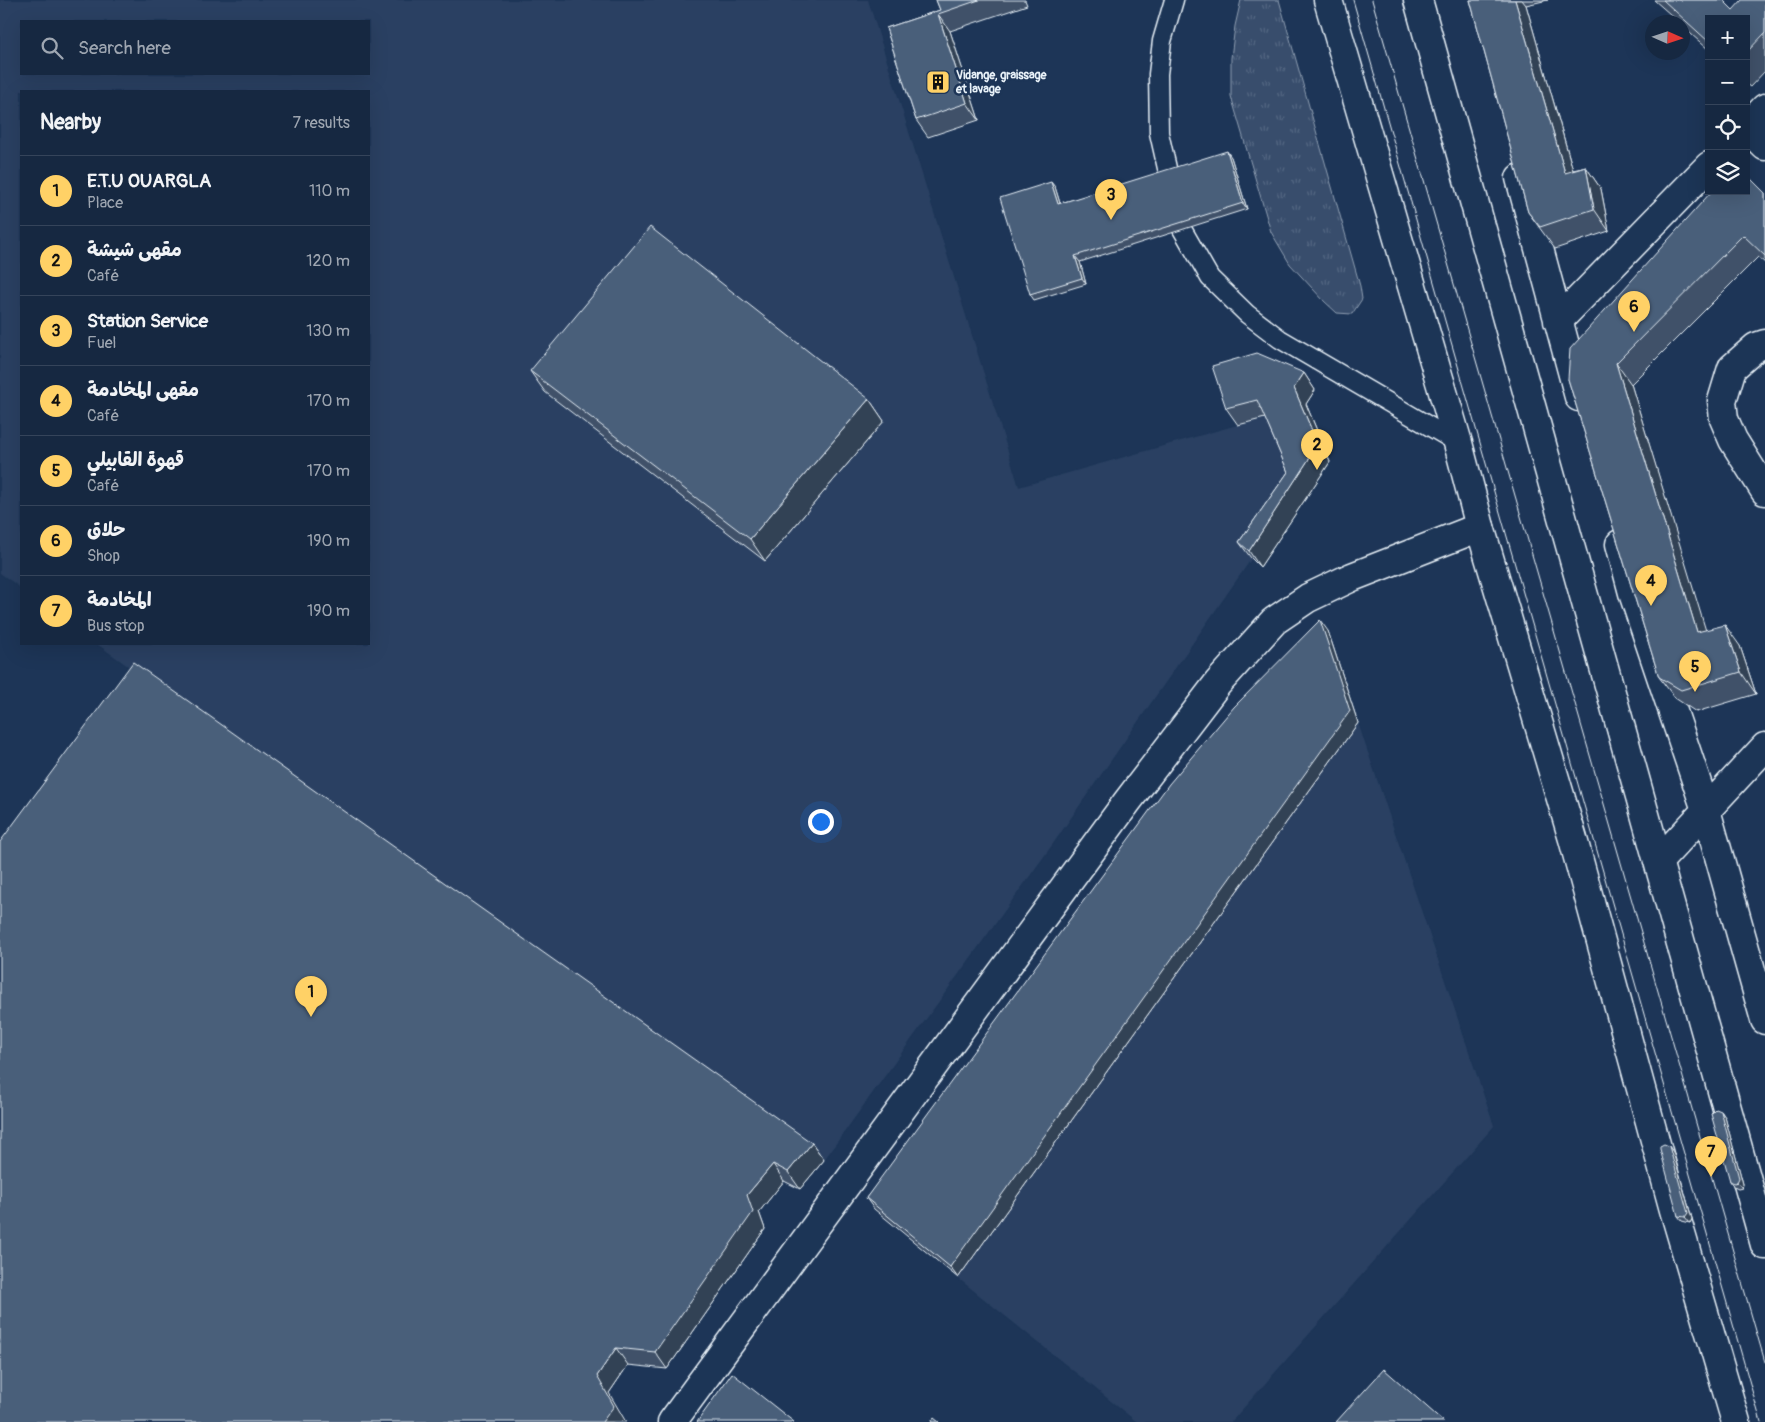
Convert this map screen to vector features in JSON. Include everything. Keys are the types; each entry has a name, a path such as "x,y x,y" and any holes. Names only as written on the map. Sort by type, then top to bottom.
{"main road":[{"path":"1328,0 1458,443 1480,526 1573,839 1674,1210 1736,1422"},
{"path":"1418,0 1765,1245"},
{"path":"1750,124 1765,108"},
{"path":"1750,132 1765,146"},
{"path":"1512,151 1587,424"},
{"path":"1558,320 1705,170"},
{"path":"1765,344 1756,347 1732,368 1722,401 1724,419 1733,440 1765,491"},
{"path":"1613,518 1633,593 1706,810 1765,1020"},
{"path":"672,1422 1127,802 1218,683 1274,621 1308,598 1352,577 1480,526"},
{"path":"1659,862 1765,747"}],"lane":[{"path":"1169,176 1159,133 1158,74 1162,41 1174,0"},
{"path":"1182,229 1210,278 1247,314 1280,339 1458,443"}],"shaded area":[{"path":"0,0 868,0 1019,487 1269,416 1300,489 1050,848 824,1160 98,645 370,645 370,90 20,90 20,587 0,573"},
{"path":"1358,723 1494,1126 1231,1422 1137,1422 958,1278"}],"green space":[{"path":"1241,0 1279,0 1360,286 1362,299 1352,314 1337,313 1324,301 1290,264 1271,232 1231,96 1231,58"}],"building":[{"path":"936,0 979,0 938,14 967,103 916,120 886,28 940,10"},
{"path":"1470,0 1515,0 1565,173 1586,167 1594,209 1540,227 1528,212"},
{"path":"1663,0 1723,0 1733,10 1742,0 1765,0 1765,33 1750,49 1750,15 1705,15 1705,38 1690,25 1690,15 1679,15"},
{"path":"1227,151 1243,203 1075,256 1082,278 1030,294 1000,198 1051,182 1058,204"},
{"path":"1750,178 1765,193 1765,256 1743,235 1616,363 1697,632 1725,625 1741,672 1681,690 1659,677 1568,379 1570,349 1708,195 1750,195"},
{"path":"650,227 869,399 750,539 530,371"},
{"path":"1257,353 1304,373 1294,388 1318,445 1249,551 1239,542 1288,472 1257,400 1226,408 1212,366"},
{"path":"1320,620 1350,711 950,1267 866,1198 1169,784 1234,707"},
{"path":"133,662 812,1143 788,1172 773,1164 747,1195 753,1212 655,1352 616,1348 597,1376 614,1406 602,1422 0,1422 0,842"},
{"path":"1716,1109 1721,1111 1739,1178 1734,1183 1730,1181 1711,1114"},
{"path":"1664,1144 1669,1146 1688,1213 1685,1217 1678,1216 1660,1149 1660,1146"},
{"path":"1384,1369 1444,1422 1336,1422"},
{"path":"732,1373 794,1422 697,1422"},
{"path":"934,1418 939,1422 931,1422"}],"tram line":[{"path":"1353,0 1761,1422"},
{"path":"1372,0 1765,1362"}],"place":[{"name":"Vidange, graissage et lavage","path":"938,82"},
{"name":"Station Service","path":"1111,220"},
{"name":"حلاق","path":"1634,332"},
{"name":"مقهى شيشة","path":"1317,470"},
{"name":"مقهى المخادمة","path":"1651,606"},
{"name":"قهوة القابيلي","path":"1695,692"},
{"name":"E.T.U OUARGLA","path":"311,1017"},
{"name":"المخادمة","path":"1711,1177"}]}
